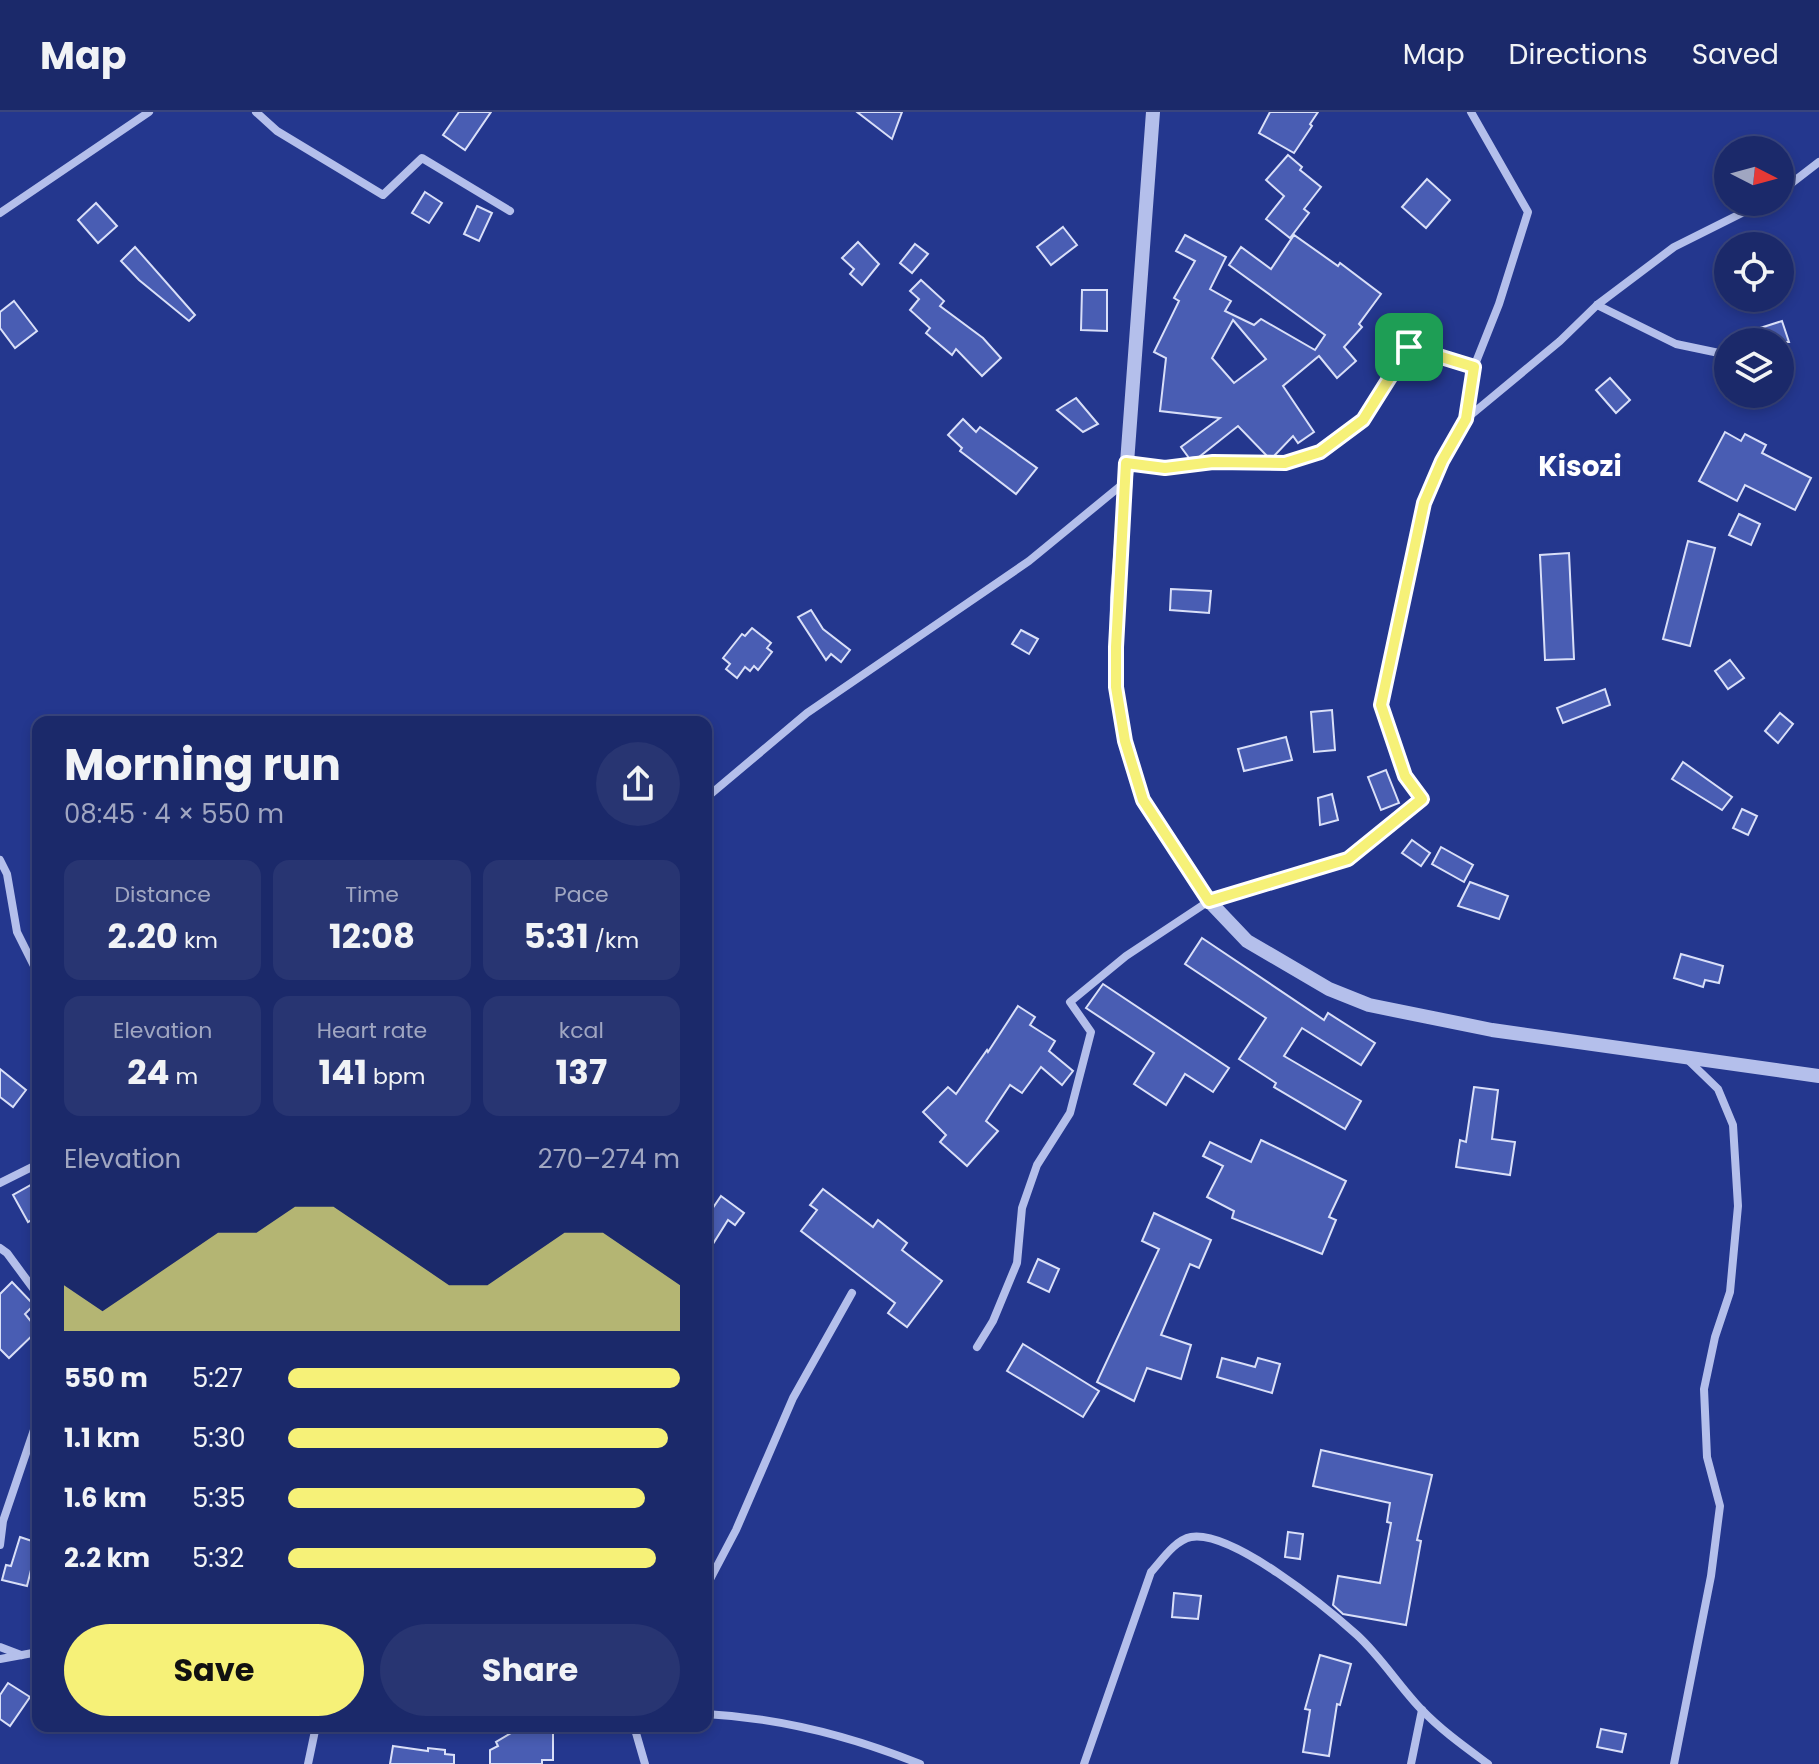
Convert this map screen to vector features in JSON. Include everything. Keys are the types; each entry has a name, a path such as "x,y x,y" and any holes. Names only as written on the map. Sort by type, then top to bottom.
{"street":[{"path":"0,213 149,112"},
{"path":"256,112 277,131 383,195 422,158 510,211"},
{"path":"1153,112 1117,598 1116,687 1125,741 1143,800 1209,901 1247,941 1329,989 1369,1005 1492,1030 1819,1076"},
{"path":"1466,419 1474,367 1499,304 1528,212 1471,112"},
{"path":"1794,182 1818,165"},
{"path":"977,1347 993,1321 1017,1263 1022,1208 1037,1165 1070,1113 1091,1032 1070,1002 1126,956 1209,901 1348,859 1422,799 1405,776 1381,705 1424,503 1442,461 1466,419 1560,341 1597,305 1674,247 1736,216"},
{"path":"1597,305 1676,344 1714,352"},
{"path":"1126,463 1165,468 1213,462 1285,463 1320,452 1363,420 1409,347 1474,367"},
{"path":"712,793 807,713 1029,561 1125,482"},
{"path":"0,860 7,874 17,932 32,962"},
{"path":"1674,1764 1711,1576 1720,1506 1707,1457 1704,1389 1715,1337 1730,1292 1738,1206 1733,1125 1718,1089 1687,1058"},
{"path":"0,1183 32,1167"},
{"path":"0,1248 32,1287"},
{"path":"712,1576 736,1530 793,1398 852,1293"},
{"path":"0,1545 3,1521 32,1436"},
{"path":"1084,1764 1151,1572 1171,1549 1187,1537 1204,1535 1239,1548 1276,1572 1359,1636 1422,1710 1488,1764"},
{"path":"0,1647 21,1655"},
{"path":"0,1659 32,1653"},
{"path":"1411,1764 1422,1710"},
{"path":"712,1715 775,1720 861,1742 920,1764"},
{"path":"308,1764 315,1732"},
{"path":"636,1732 645,1764"}],"building":[{"path":"459,112 491,112 465,150 443,135"},
{"path":"857,112 902,112 892,139"},
{"path":"1270,112 1318,112 1294,153 1259,133"},
{"path":"1288,155 1302,167 1300,170 1321,187 1304,209 1309,213 1290,238 1266,219 1284,196 1266,180"},
{"path":"1427,179 1450,200 1426,228 1402,207"},
{"path":"425,192 442,203 429,223 412,213"},
{"path":"96,203 117,226 98,243 78,220"},
{"path":"477,206 492,213 479,241 464,234"},
{"path":"1063,227 1077,245 1051,265 1037,247"},
{"path":"1185,235 1226,257 1210,289 1231,301 1225,311 1254,325 1261,319 1315,350 1325,335 1229,265 1241,247 1271,269 1294,235 1338,266 1340,263 1381,294 1359,324 1362,327 1344,347 1356,361 1337,378 1319,356 1283,386 1314,432 1298,443 1293,436 1274,456 1267,456 1238,426 1199,457 1189,458 1181,447 1220,418 1160,411 1166,358 1154,352 1179,301 1174,298 1195,261 1176,251","holes":["1233,320 1266,359 1234,383 1212,358"]},
{"path":"858,242 879,264 862,285 850,274 854,269 842,258"},
{"path":"915,244 928,254 912,273 900,263"},
{"path":"135,247 195,315 189,321 121,261"},
{"path":"921,280 944,301 940,306 983,338 1001,358 982,376 956,349 952,355 926,333 930,328 910,310 919,299 910,291"},
{"path":"1082,290 1107,290 1107,331 1081,330"},
{"path":"14,301 37,331 15,348 0,328 0,312"},
{"path":"1782,321 1784,328 1760,328"},
{"path":"1610,378 1630,400 1616,413 1596,390"},
{"path":"1076,398 1098,424 1083,432 1057,410"},
{"path":"963,419 976,432 980,427 1037,468 1016,494 960,451 962,448 948,435"},
{"path":"1725,432 1741,441 1745,434 1766,445 1762,453 1811,478 1795,510 1745,485 1737,501 1699,481"},
{"path":"1739,514 1760,524 1751,545 1729,535"},
{"path":"1688,541 1715,548 1690,646 1663,639"},
{"path":"1569,553 1574,659 1545,660 1540,555"},
{"path":"1171,589 1211,591 1209,613 1170,610"},
{"path":"811,610 823,629 850,650 841,662 831,654 826,660 798,617"},
{"path":"752,628 771,643 767,648 772,652 758,670 754,666 750,671 745,667 737,678 726,669 730,664 723,658 742,634 745,636"},
{"path":"1021,630 1038,639 1029,654 1012,644"},
{"path":"1730,660 1744,678 1728,689 1715,671"},
{"path":"1605,689 1610,705 1563,723 1557,708"},
{"path":"1332,710 1335,750 1314,752 1311,712"},
{"path":"1780,713 1793,724 1778,743 1765,731"},
{"path":"1286,737 1292,760 1244,771 1238,749"},
{"path":"1683,762 1732,797 1722,810 1672,779"},
{"path":"1386,770 1399,803 1381,810 1368,777"},
{"path":"1332,794 1338,820 1320,825 1318,798"},
{"path":"1742,809 1757,816 1748,835 1733,828"},
{"path":"1412,840 1430,853 1421,866 1402,853"},
{"path":"1441,847 1473,865 1464,882 1432,864"},
{"path":"1470,882 1508,896 1499,919 1458,906"},
{"path":"1202,938 1324,1020 1328,1013 1375,1043 1361,1065 1302,1028 1284,1056 1361,1101 1345,1129 1274,1087 1276,1083 1239,1059 1266,1018 1185,964"},
{"path":"1681,954 1723,966 1719,983 1705,980 1703,987 1674,978"},
{"path":"1103,984 1229,1068 1213,1092 1185,1074 1166,1105 1134,1084 1154,1053 1086,1008"},
{"path":"1018,1006 1035,1017 1030,1025 1055,1041 1049,1051 1073,1071 1062,1085 1041,1067 1022,1093 1010,1085 986,1121 998,1131 967,1166 940,1142 946,1135 923,1112 948,1087 956,1094"},
{"path":"0,1069 26,1090 13,1107 0,1097"},
{"path":"1474,1087 1498,1090 1492,1139 1515,1142 1510,1175 1456,1167 1460,1140 1466,1142"},
{"path":"1261,1140 1346,1181 1329,1217 1336,1220 1322,1254 1232,1218 1234,1211 1207,1197 1223,1166 1203,1156 1210,1142 1251,1162"},
{"path":"32,1184 32,1220 28,1222 13,1195"},
{"path":"823,1189 873,1227 878,1220 907,1243 902,1250 942,1281 907,1327 888,1313 895,1303 801,1231 817,1210 810,1205"},
{"path":"721,1196 744,1213 735,1225 728,1220 712,1245 712,1209"},
{"path":"1154,1213 1211,1240 1199,1268 1190,1264 1161,1335 1191,1345 1181,1379 1147,1368 1134,1401 1097,1382 1159,1249 1142,1241"},
{"path":"1038,1259 1059,1269 1049,1292 1028,1282"},
{"path":"12,1282 32,1303 25,1314 32,1323 32,1336 9,1358 0,1349 0,1294"},
{"path":"1023,1344 1099,1391 1083,1417 1007,1371"},
{"path":"1222,1358 1255,1367 1258,1358 1280,1364 1272,1393 1217,1377"},
{"path":"1321,1450 1432,1475 1417,1540 1421,1541 1406,1625 1343,1614 1333,1605 1338,1576 1380,1583 1391,1523 1387,1522 1390,1503 1313,1486"},
{"path":"1288,1532 1303,1534 1300,1559 1285,1557"},
{"path":"20,1537 32,1541 32,1566 27,1586 2,1580 6,1565 11,1566"},
{"path":"1174,1593 1201,1596 1198,1619 1172,1617"},
{"path":"1320,1655 1351,1664 1340,1705 1337,1704 1329,1756 1303,1752 1310,1710 1305,1709"},
{"path":"8,1683 30,1697 10,1726 0,1719 0,1695"},
{"path":"1601,1729 1626,1734 1622,1752 1597,1747"},
{"path":"513,1732 553,1733 553,1760 542,1760 542,1764 490,1764 490,1750 498,1746 496,1742"},
{"path":"393,1746 445,1750 445,1754 454,1755 454,1764 390,1764"}],"district":[{"name":"Kisozi","path":"1580,466"}],"route":[{"path":"1409,347 1474,367 1466,419 1442,461 1424,503 1381,705 1405,776 1422,799 1348,859 1209,901 1143,800 1125,741 1116,687 1116,647 1126,463 1165,468 1213,462 1285,463 1320,452 1363,420 1409,347"}]}
